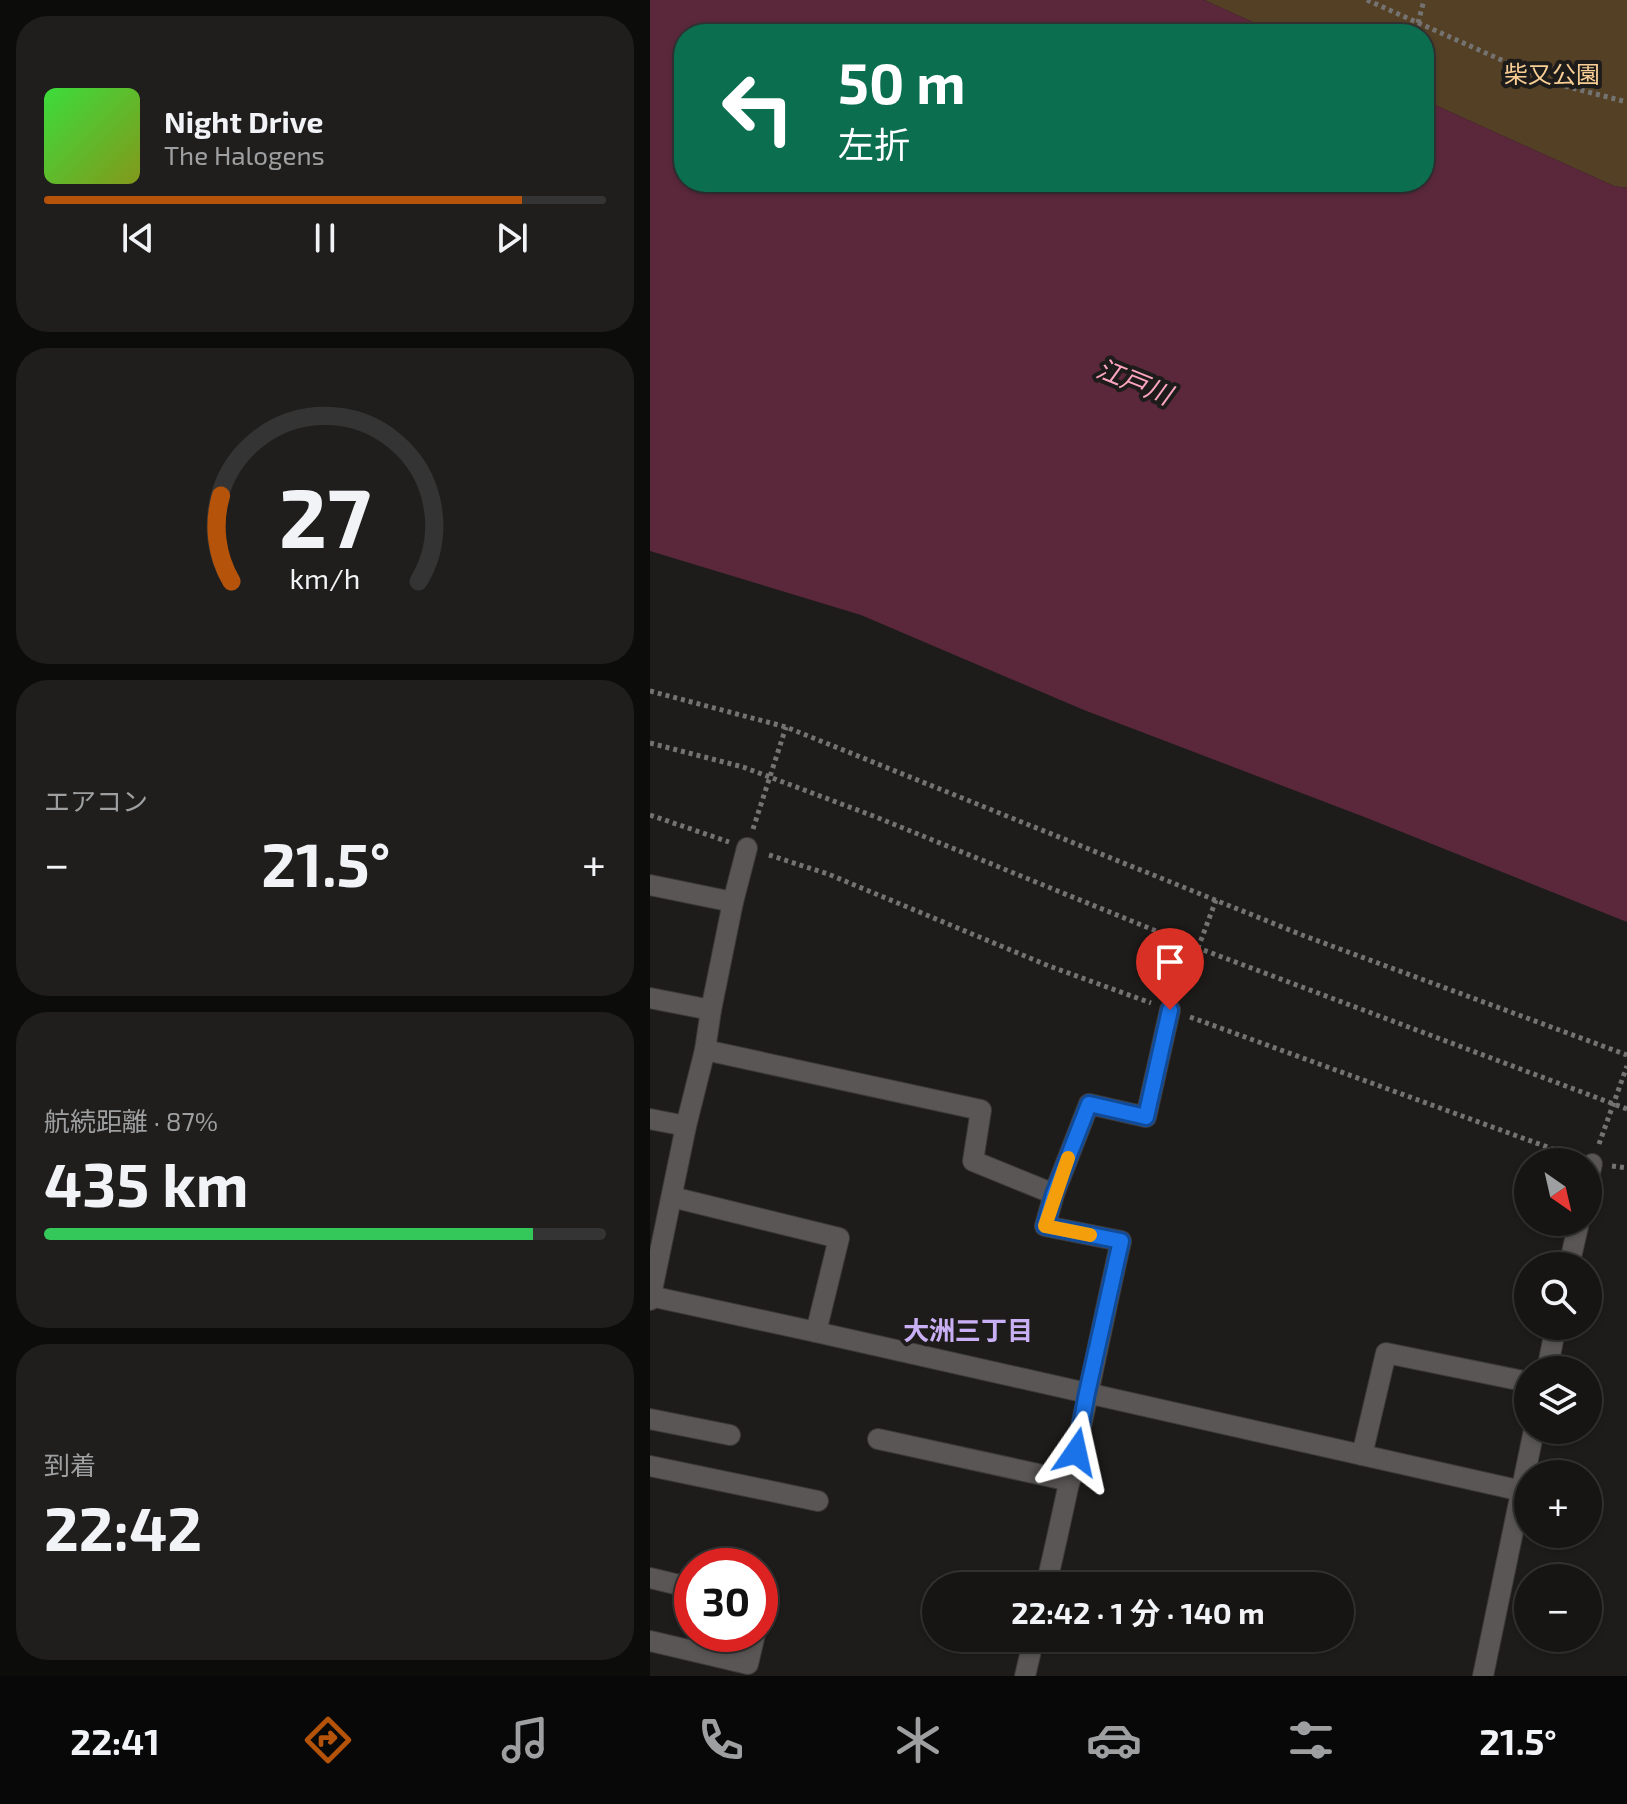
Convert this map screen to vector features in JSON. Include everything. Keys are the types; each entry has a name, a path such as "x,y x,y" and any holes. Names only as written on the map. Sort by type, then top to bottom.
{"street":[{"path":"747,848 733,902 705,1050 663,1207 650,1297 1514,1489"},
{"path":"650,885 733,902"},
{"path":"650,998 711,1010"},
{"path":"1049,1572 1121,1241 1045,1226 1089,1104 1146,1117 1170,1010"},
{"path":"705,1050 981,1110 973,1161 1054,1194"},
{"path":"650,1119 686,1126"},
{"path":"663,1207 839,1238 816,1332"},
{"path":"1362,1455 1386,1353 1514,1379"},
{"path":"650,1419 730,1435"},
{"path":"878,1439 1070,1481"},
{"path":"650,1466 818,1501"},
{"path":"1483,1676 1514,1529"},
{"path":"650,1578 674,1584"},
{"path":"650,1641 674,1647"},
{"path":"697,1652 748,1664 751,1652"},
{"path":"1025,1676 1031,1652"}],"path":[{"path":"1367,0 1418,23 1424,0"},
{"path":"1434,30 1553,83 1627,102"},
{"path":"650,691 786,727 1302,935 1627,1055"},
{"path":"747,848 786,727"},
{"path":"650,743 770,777 1198,948 1627,1109"},
{"path":"650,815 828,874 1049,966 1534,1148"},
{"path":"1170,1010 1216,900"},
{"path":"1593,1148 1627,1066"}],"green space":[{"name":"柴又公園","path":"1204,0 1627,0 1627,188 1614,186 1434,105 1434,24 1257,24"}],"water":[{"name":"江戸川","path":"650,0 1204,0 1257,24 674,24 674,192 1434,192 1434,105 1614,186 1627,188 1627,922 1084,710 861,615 650,551"}],"slow traffic":[{"path":"1068,1158 1045,1226 1090,1235"}],"district":[{"name":"大洲三丁目","path":"968,1331"}],"route":[{"path":"1076,1452 1121,1241 1045,1226 1089,1104 1146,1117 1170,1010"}]}
